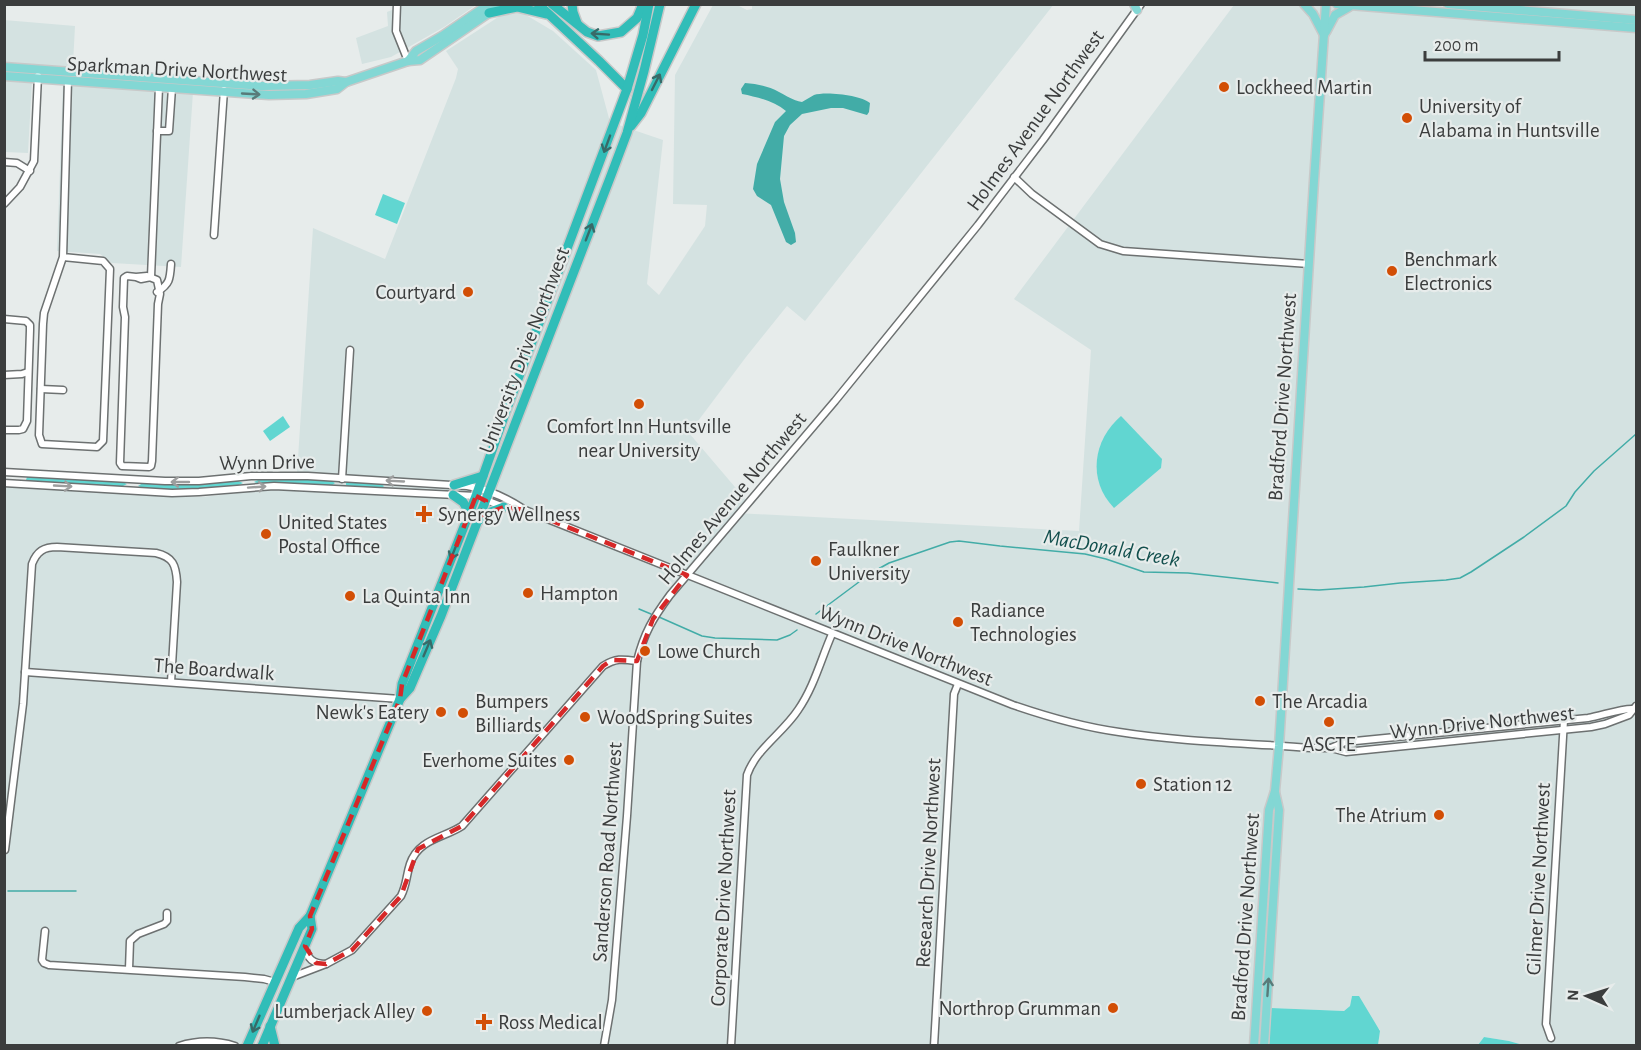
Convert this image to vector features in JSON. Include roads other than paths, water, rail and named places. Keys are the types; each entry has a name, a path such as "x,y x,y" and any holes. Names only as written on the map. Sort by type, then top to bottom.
{"highway":[{"path":"538,4 627,89"},
{"path":"552,4 587,32 598,36 621,32 637,18 643,4"},
{"path":"572,4 578,25"},
{"name":"University Drive Northwest","path":"247,1046 299,928 310,916 400,699 402,684 477,492 627,89 643,35 649,4"},
{"name":"University Drive Northwest","path":"400,699 410,688 488,496 627,133 660,4"},
{"path":"627,133 640,113 696,4"},
{"path":"489,9 517,7 548,14"},
{"path":"469,512 453,490 483,476"},
{"path":"478,520 504,507"},
{"name":"University Drive Northwest","path":"262,1046 312,929 310,916"},
{"path":"270,1026 275,1046"}],"main road":[{"name":"Sparkman Drive Northwest","path":"4,76 38,74 224,88 269,95 306,94 337,89 346,82 408,61 420,60 489,9 502,4"},
{"path":"1304,4 1313,14 1324,35"},
{"name":"Bradford Drive Northwest","path":"1254,1046 1269,810 1275,791 1279,746 1326,4"},
{"path":"1337,4 1510,8 1636,20"},
{"path":"1448,4 1636,28"},
{"path":"1324,35 1335,15 1349,6"},
{"name":"Sparkman Drive Northwest","path":"4,67 68,80 172,88 224,88"},
{"name":"Bradford Drive Northwest","path":"1264,1046 1280,810 1275,791"}],"street":[{"path":"397,4 396,31 408,61"},
{"name":"Holmes Avenue Northwest","path":"636,661 652,619 670,594 835,401 1014,177 1137,6"},
{"path":"4,204 15,194 30,171 35,156 38,74"},
{"path":"63,257 103,261 110,269 103,441 97,447 42,444 39,435 43,324 63,257 68,80"},
{"path":"151,277 159,87"},
{"path":"157,131 169,131 172,88"},
{"path":"214,235 224,88"},
{"path":"4,162 16,164 30,171"},
{"path":"1014,177 1032,195 1100,244 1123,251 1309,264"},
{"path":"158,290 165,286 170,278 171,264"},
{"path":"127,276 144,279 151,277 157,280 160,294 152,466 122,466 120,463 125,317 124,278 127,276"},
{"path":"4,319 26,321 30,325 27,421 25,426 19,430 4,430"},
{"path":"342,479 350,350"},
{"path":"4,375 28,372"},
{"path":"41,389 63,390"},
{"name":"Wynn Drive","path":"4,472 165,482 251,476 308,476 477,492 508,499 525,510"},
{"name":"Wynn Drive","path":"4,483 172,493 274,486 453,490"},
{"name":"Wynn Drive Northwest","path":"488,496 504,507 525,510 958,684 1037,713 1091,727 1179,739 1331,748 1346,752 1605,724 1629,715 1635,708"},
{"path":"5,850 20,740 32,564 38,552 49,547 131,551 163,555 171,560 177,570 171,682"},
{"name":"Corporate Drive Northwest","path":"731,1046 747,775 758,754 791,720 804,700 832,634"},
{"path":"292,977 326,964 352,950 401,896 406,886 410,863 418,849 426,842 452,833 462,826 603,666 612,660 636,661"},
{"name":"Sanderson Road Northwest","path":"604,1046 612,1000 627,816 636,661"},
{"name":"The Boardwalk","path":"25,672 400,699"},
{"name":"Research Drive Northwest","path":"934,1046 954,694 958,684"},
{"name":"Wynn Drive Northwest","path":"1331,748 1345,742 1604,716 1626,708 1635,708"},
{"name":"Gilmer Drive Northwest","path":"1551,1038 1546,1023 1564,720"},
{"path":"129,969 130,940 138,934 164,924 167,921 167,913"},
{"path":"45,932 42,960 49,965 245,977 274,982"},
{"path":"305,946 310,960 326,964"},
{"path":"179,1046 195,1041 224,1042 236,1046"}],"waterway":[{"name":"MacDonald Creek","path":"1298,589 1364,587 1460,578 1524,537 1566,506 1594,471 1636,434"},
{"name":"MacDonald Creek","path":"816,614 871,573 889,563 959,541 1085,554 1144,572 1188,573 1278,583"},
{"name":"MacDonald Creek","path":"639,609 651,614"},
{"name":"MacDonald Creek","path":"659,617 702,636 715,638 777,640 797,630"},
{"path":"8,891 76,891"}],"place":[{"name":"Lockheed Martin","path":"1224,87"},
{"name":"University of Alabama in Huntsville","path":"1407,118"},
{"name":"Benchmark Electronics","path":"1392,271"},
{"name":"Courtyard","path":"468,292"},
{"name":"Comfort Inn Huntsville near University","path":"639,404"},
{"name":"Synergy Wellness","path":"424,514"},
{"name":"United States Postal Office","path":"266,534"},
{"name":"Faulkner University","path":"816,561"},
{"name":"Hampton","path":"528,593"},
{"name":"La Quinta Inn","path":"350,596"},
{"name":"Radiance Technologies","path":"958,622"},
{"name":"Lowe Church","path":"645,651"},
{"name":"The Arcadia","path":"1260,701"},
{"name":"Newk's Eatery","path":"441,712"},
{"name":"Bumpers Billiards","path":"463,713"},
{"name":"WoodSpring Suites","path":"585,717"},
{"name":"ASCTE","path":"1329,722"},
{"name":"Everhome Suites","path":"569,760"},
{"name":"Station 12","path":"1141,784"},
{"name":"The Atrium","path":"1439,815"},
{"name":"Northrop Grumman","path":"1113,1008"},
{"name":"Lumberjack Alley","path":"427,1011"},
{"name":"Ross Medical","path":"484,1022"}]}
